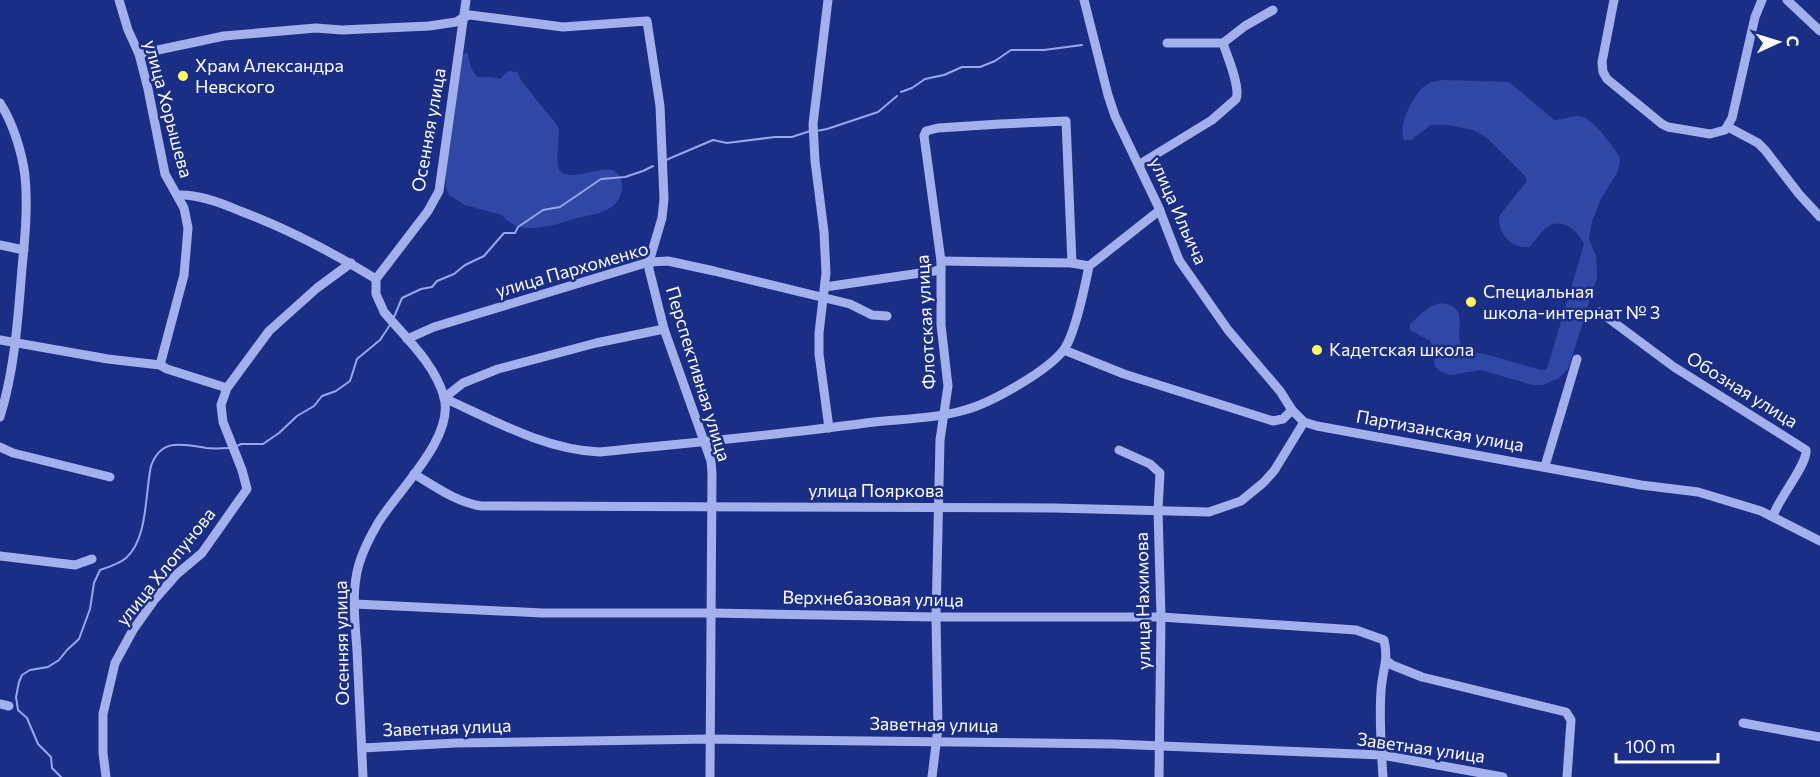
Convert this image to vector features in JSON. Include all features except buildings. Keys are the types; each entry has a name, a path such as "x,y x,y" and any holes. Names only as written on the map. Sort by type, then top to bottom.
{"street":[{"name":"улица Хорышева","path":"119,0 148,89 165,174 170,186 178,195 185,213 189,237 184,275 160,365"},
{"name":"Осенняя улица","path":"376,279 428,211 439,191 466,0"},
{"path":"828,0 813,140 824,232 825,287 822,297 819,354 829,428"},
{"name":"улица Ильича","path":"1084,0 1115,116 1140,164 1179,260 1243,350 1280,391 1292,410"},
{"path":"1614,0 1602,62 1603,72 1607,79 1628,98 1668,127 1710,134 1718,134 1728,127 1755,17 1762,0"},
{"path":"1787,0 1820,31"},
{"path":"1167,42 1223,43 1245,26 1273,10"},
{"name":"Перспективная улица","path":"464,17 477,16 563,27 647,21 660,106 660,154 664,193 662,218 649,262 651,276 664,329 711,461 713,507 710,777"},
{"path":"138,54 224,36 316,28 342,30 429,26 456,22 464,17"},
{"path":"1140,164 1212,120 1236,99 1238,94 1223,43"},
{"path":"0,103 6,111 14,134 25,175 24,250 16,343 0,417"},
{"name":"Флотская улица","path":"932,777 938,728 936,617 940,429 948,386 941,325 941,265 924,136 926,131 938,128 1066,121 1072,263"},
{"path":"1728,127 1758,142 1820,217"},
{"path":"178,195 220,203 249,214 311,241 351,263 376,279 376,294 384,312 426,361 444,398 524,434 592,452 829,428 966,410 1005,392 1052,361 1064,350 1084,292 1089,266 1160,210"},
{"path":"0,245 24,250"},
{"name":"улица Пархоменко","path":"407,339 434,327 649,262 668,261 850,304 872,315 887,316"},
{"path":"0,340 108,359 160,365 227,388 269,330 317,288 351,263"},
{"path":"825,287 941,265 1072,263 1089,266"},
{"name":"Обозная улица","path":"1600,312 1674,367 1806,450 1806,459 1785,490 1773,516"},
{"path":"444,398 463,382 506,366 596,343 664,329"},
{"path":"1064,350 1124,374 1273,421 1283,418 1292,410 1304,422"},
{"path":"1545,466 1576,359"},
{"name":"улица Хлопунова","path":"106,777 103,714 115,663 155,599 177,574 202,553 247,489 225,430 221,409 227,388"},
{"name":"Осенняя улица","path":"363,777 355,604 360,562 378,522 431,451 444,416 444,398"},
{"name":"Партизанская улица","path":"1304,422 1362,435 1641,485 1698,492 1773,516 1820,541"},
{"name":"улица Пояркова","path":"414,474 452,497 481,506 938,507 1209,512 1241,501 1252,494 1274,471 1304,422"},
{"path":"0,447 13,453 110,477"},
{"name":"улица Нахимова","path":"1119,450 1158,469 1160,473 1158,510 1161,618 1158,777"},
{"path":"0,556 75,565 92,559"},
{"name":"Верхнебазовая улица","path":"355,604 542,613 712,612 936,617 1161,618 1356,630 1384,640 1387,660"},
{"path":"1383,777 1380,694 1387,660 1392,665 1422,677 1566,712 1571,720 1567,777"},
{"path":"1743,723 1820,737"},
{"name":"Заветная улица","path":"362,748 456,743 710,739 1067,743 1382,755 1503,777"}],"shaded area":[{"path":"468,54 471,68 477,77 500,79 508,71 517,72 522,82 557,125 560,171 572,175 605,169 617,173 621,179 622,188 614,204 601,212 551,226 523,228 512,224 502,215 465,205 449,195 446,187 446,168 462,55"},
{"path":"1435,81 1509,82 1554,120 1578,116 1589,121 1601,132 1619,156 1618,171 1601,199 1592,221 1589,239 1596,256 1597,278 1568,369 1559,378 1543,385 1533,385 1481,370 1450,375 1440,371 1435,366 1430,341 1410,330 1410,324 1428,308 1444,303 1456,309 1459,314 1460,340 1465,351 1485,354 1541,370 1547,369 1584,244 1574,230 1560,224 1546,228 1529,247 1516,245 1506,238 1500,227 1500,215 1527,181 1524,175 1486,137 1473,130 1449,125 1431,125 1411,140 1404,140 1402,134 1408,110 1421,89"}],"waterway":[{"path":"901,92 925,79 944,75 962,67 980,67 995,61 1011,50 1044,50 1082,45"},
{"path":"816,131 878,112 897,96"},
{"path":"666,160 713,140 727,143 792,137 810,131"},
{"path":"394,317 402,298 421,289 432,287 437,281 454,274 465,265 484,256 504,233 515,233 518,227 543,210 560,207 601,179 625,177 653,166"},
{"path":"235,447 241,444 263,444 297,416 314,406 322,396 336,391 350,381 357,359 380,340 390,325"},
{"path":"61,777 52,768 51,757 38,744 27,718 18,710 16,697 22,675 30,670 48,667 59,660 79,639 90,609 94,583 100,570 126,558 138,539 142,528 151,466 160,451 173,445 230,448"}],"place":[{"name":"Храм Александра Невского","path":"183,76"},
{"name":"Специальная школа-интернат № 3","path":"1471,302"},
{"name":"Кадетская школа","path":"1317,350"}]}
